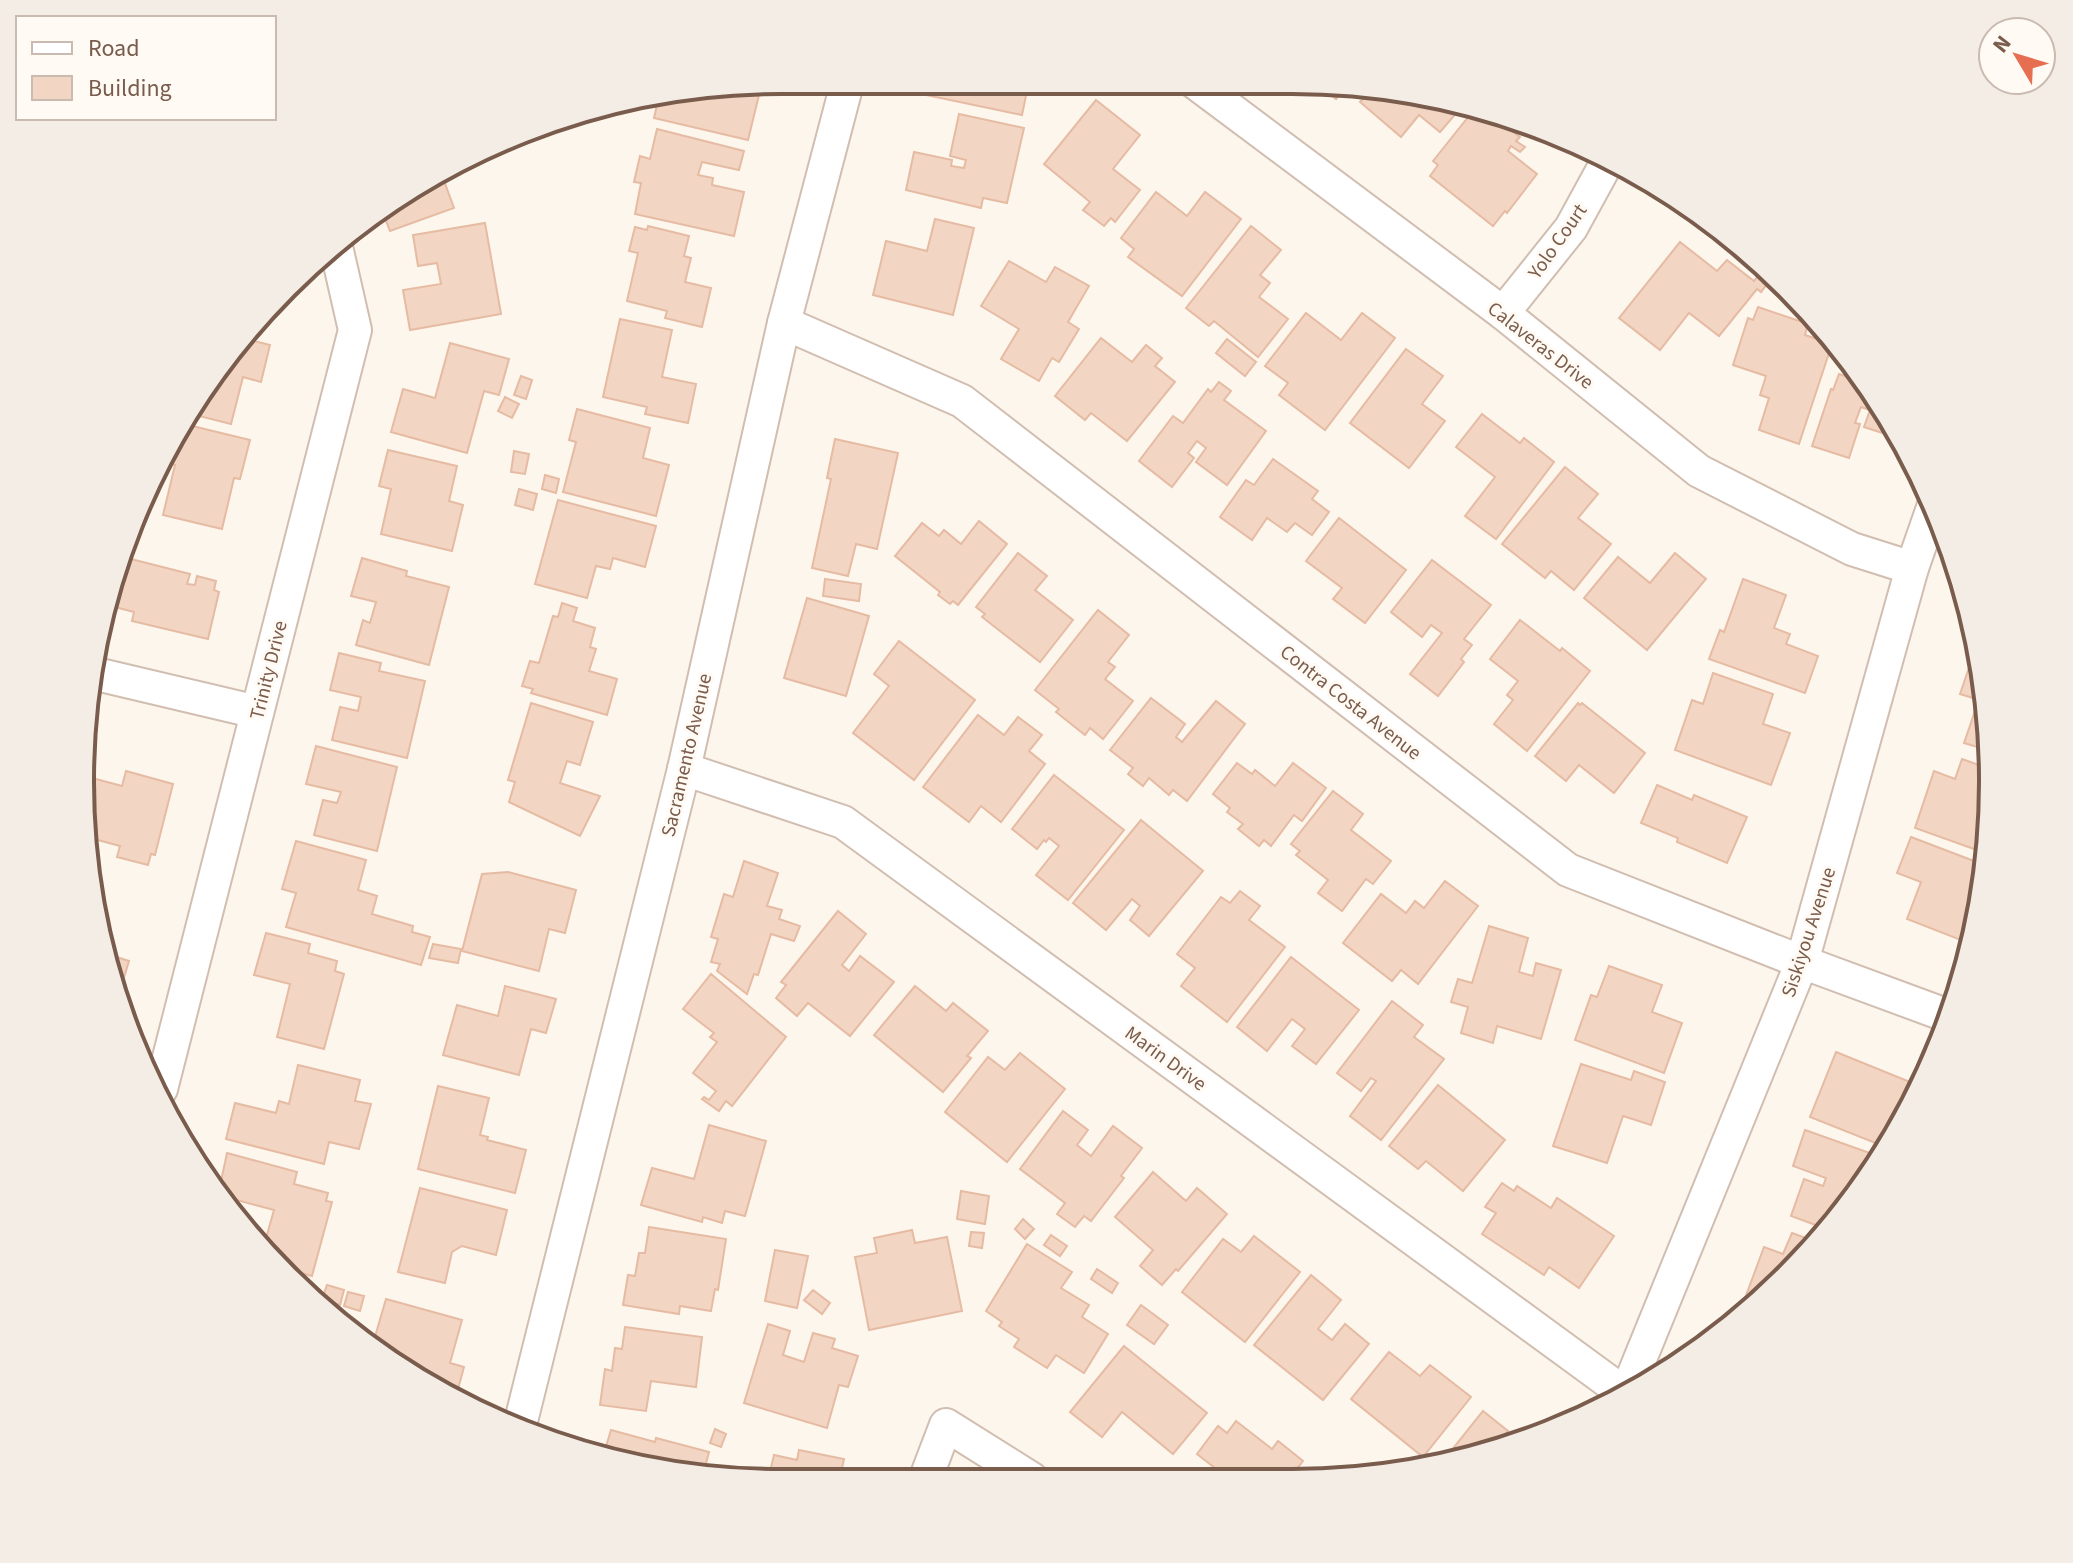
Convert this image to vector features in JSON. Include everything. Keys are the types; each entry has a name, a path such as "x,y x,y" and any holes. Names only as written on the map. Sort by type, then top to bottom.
{"street":[{"name":"Sacramento Avenue","path":"522,1418 684,769 784,323 844,94"},
{"name":"Calaveras Drive","path":"1210,94 1503,313 1699,471 1852,549 1912,568"},
{"name":"Yolo Court","path":"1503,313 1571,228 1603,169"},
{"name":"Trinity Drive","path":"163,1081 355,330 338,257"},
{"name":"Contra Costa Avenue","path":"784,323 962,401 1568,870 1939,1013"},
{"name":"Siskiyou Avenue","path":"1631,1379 1802,962 1912,568 1928,521"},
{"path":"103,675 257,712"},
{"name":"Marin Drive","path":"684,769 843,822 1618,1386"},
{"path":"929,1469 946,1425 1016,1469"}],"building":[{"path":"926,94 1026,94 1022,115"},
{"path":"759,95 748,140 654,118 657,105"},
{"path":"1363,98 1381,100 1456,114 1440,132 1419,115 1401,137 1360,102"},
{"path":"1096,100 1140,135 1113,169 1140,190 1115,222 1111,218 1104,226 1083,210 1090,202 1044,164"},
{"path":"959,114 1024,128 1007,203 983,198 981,208 906,190 914,152 952,160 951,166 964,168 966,160 950,156"},
{"path":"1468,117 1513,130 1520,137 1516,141 1525,147 1520,152 1511,146 1508,151 1537,174 1493,226 1430,176 1438,165 1433,161"},
{"path":"657,129 744,151 739,170 702,162 698,175 713,178 712,185 744,192 734,236 635,214 641,183 634,182 640,156 650,159"},
{"path":"445,182 454,208 390,231 386,220"},
{"path":"1156,192 1187,216 1205,192 1241,219 1182,296 1128,257 1134,249 1121,238"},
{"path":"935,219 974,228 953,315 873,295 886,241 927,251"},
{"path":"485,223 501,314 410,330 403,290 441,284 437,263 418,266 413,235"},
{"path":"648,226 689,236 684,256 691,258 685,282 711,288 702,327 665,318 667,311 627,301 638,253 629,251 635,227 647,230"},
{"path":"1251,226 1281,250 1260,275 1270,283 1259,297 1288,319 1258,357 1214,321 1209,326 1186,308"},
{"path":"1680,242 1717,271 1727,260 1754,281 1757,277 1767,285 1761,292 1757,289 1719,336 1689,313 1660,350 1619,318"},
{"path":"1009,261 1046,282 1055,267 1089,286 1068,322 1079,329 1059,362 1052,358 1039,381 1001,359 1019,329 981,306"},
{"path":"1758,307 1803,322 1807,327 1805,335 1817,339 1829,353 1799,444 1759,430 1769,398 1760,395 1766,376 1733,365 1748,318 1753,320"},
{"path":"1306,313 1341,340 1362,313 1395,338 1325,430 1279,395 1288,383 1265,366"},
{"path":"620,319 672,330 662,377 696,384 688,423 645,414 647,407 603,397"},
{"path":"1101,338 1132,362 1146,345 1162,358 1155,366 1175,382 1127,441 1091,413 1085,420 1055,396"},
{"path":"1227,339 1256,362 1245,376 1216,353"},
{"path":"254,341 270,345 261,382 243,377 231,424 200,416"},
{"path":"450,343 509,359 499,395 484,391 467,453 391,432 403,389 435,398"},
{"path":"1406,349 1443,376 1422,404 1445,421 1409,468 1350,423"},
{"path":"1839,374 1845,376 1869,410 1861,407 1855,423 1860,424 1849,458 1812,446 1831,389"},
{"path":"521,376 532,380 526,399 514,395"},
{"path":"1219,382 1231,391 1224,400 1266,431 1227,485 1196,462 1206,448 1197,441 1188,453 1194,458 1172,487 1139,461 1173,416 1183,423 1208,389 1211,392"},
{"path":"505,397 519,404 512,418 498,411"},
{"path":"577,409 650,428 643,458 669,465 656,516 563,492 576,442 569,440"},
{"path":"1870,411 1884,434 1864,427"},
{"path":"1482,414 1520,443 1524,438 1554,462 1496,539 1465,516 1495,477 1456,447"},
{"path":"193,426 250,440 240,479 234,478 222,529 163,515 175,465 172,464"},
{"path":"835,439 898,453 877,549 856,544 848,576 812,568 831,479 827,478"},
{"path":"388,450 457,466 449,501 463,505 452,551 381,534 391,489 379,486"},
{"path":"514,451 529,454 525,474 511,472"},
{"path":"1273,459 1318,491 1312,499 1329,512 1312,535 1295,523 1287,532 1267,518 1252,540 1220,517 1246,480 1254,485"},
{"path":"1565,467 1598,494 1578,518 1611,544 1574,590 1551,571 1545,578 1502,544"},
{"path":"545,475 559,479 556,493 542,489"},
{"path":"519,489 537,494 533,510 515,505"},
{"path":"558,500 656,526 645,567 613,558 610,569 596,566 587,598 535,584"},
{"path":"1339,518 1406,570 1365,623 1333,599 1342,588 1306,561"},
{"path":"979,521 1007,544 958,605 953,601 950,604 938,595 940,592 895,556 922,523 939,536 944,530 961,544"},
{"path":"1018,553 1047,576 1035,590 1073,620 1040,662 982,617 985,614 976,607"},
{"path":"1675,553 1706,579 1647,650 1584,598 1618,557 1650,583"},
{"path":"362,558 407,571 406,576 449,587 429,665 356,645 363,620 370,623 376,602 351,596"},
{"path":"131,559 190,574 187,584 195,585 197,576 216,581 214,590 219,592 208,639 132,621 134,612 116,607"},
{"path":"1432,560 1491,605 1464,639 1472,645 1461,659 1464,662 1438,696 1410,674 1442,633 1431,625 1422,637 1391,612"},
{"path":"825,579 861,584 859,601 823,596"},
{"path":"1743,579 1786,595 1774,628 1790,634 1786,644 1818,656 1805,693 1709,659 1720,630 1724,632"},
{"path":"807,598 869,616 846,696 784,678"},
{"path":"562,603 577,608 573,621 595,628 590,647 596,649 589,671 617,679 607,715 531,693 533,689 522,686 530,661 539,663 553,616 558,617"},
{"path":"1098,610 1129,635 1108,662 1115,667 1105,679 1133,701 1103,739 1090,728 1085,735 1035,690"},
{"path":"1520,620 1590,671 1527,751 1494,724 1513,700 1507,695 1518,681 1490,659"},
{"path":"899,641 975,700 914,780 853,733 889,686 874,674"},
{"path":"339,653 381,663 379,671 425,681 407,758 332,740 340,707 358,711 361,697 330,690"},
{"path":"1969,667 1974,698 1960,694"},
{"path":"1713,673 1773,694 1763,724 1790,733 1771,785 1675,750 1692,700 1703,704"},
{"path":"1151,698 1185,724 1176,737 1182,742 1216,701 1245,724 1187,801 1173,790 1169,795 1149,778 1143,786 1128,774 1133,768 1110,750"},
{"path":"531,703 593,722 580,765 567,761 560,783 600,796 580,836 509,802 515,782 508,780"},
{"path":"1578,703 1645,753 1614,793 1579,765 1566,781 1535,756"},
{"path":"1975,711 1975,711 1978,747 1964,743"},
{"path":"978,715 1004,735 1018,717 1042,735 1029,751 1045,764 1001,822 981,806 969,822 923,787"},
{"path":"316,746 397,767 377,851 314,835 323,800 337,803 341,792 306,784"},
{"path":"1962,759 1979,765 1975,850 1915,828 1934,771 1955,779"},
{"path":"1237,763 1252,774 1255,770 1275,786 1293,763 1326,788 1302,821 1294,815 1271,846 1264,840 1259,846 1238,829 1243,824 1227,812 1230,808 1213,794"},
{"path":"126,771 173,784 155,855 151,854 148,865 117,857 120,846 97,840 94,778 122,786"},
{"path":"1054,775 1124,830 1068,900 1036,875 1059,846 1049,838 1037,849 1012,829"},
{"path":"1657,785 1692,800 1694,795 1747,817 1727,863 1641,823"},
{"path":"1333,791 1363,814 1351,830 1391,861 1373,884 1366,879 1342,911 1318,893 1328,880 1296,855 1300,851 1291,844"},
{"path":"1141,820 1203,871 1149,936 1130,920 1140,906 1132,899 1106,930 1073,903"},
{"path":"1911,837 1974,861 1960,940 1907,919 1921,882 1897,873"},
{"path":"296,841 366,860 358,890 377,896 372,914 413,926 412,932 430,937 421,965 286,927 296,893 282,889"},
{"path":"744,861 778,873 767,906 782,910 779,919 800,926 794,941 771,934 758,975 754,974 747,994 717,971 720,964 711,962 718,939 711,937 724,894 733,897"},
{"path":"508,872 576,890 565,933 549,929 539,971 462,951 482,874"},
{"path":"1445,881 1478,906 1418,984 1401,970 1392,981 1343,943 1381,894 1406,913 1415,901 1424,908"},
{"path":"1240,891 1260,906 1249,920 1285,947 1227,1022 1181,986 1195,968 1177,954 1221,897 1230,903"},
{"path":"838,911 866,934 842,965 849,971 860,956 894,982 850,1036 808,1003 797,1016 776,998 786,985 781,982"},
{"path":"1489,926 1528,938 1519,972 1533,976 1536,963 1561,970 1541,1039 1497,1026 1493,1043 1461,1033 1468,1007 1451,1002 1458,979 1472,983"},
{"path":"266,933 310,944 308,953 337,961 335,971 344,974 324,1049 277,1037 290,984 254,975"},
{"path":"433,944 461,949 458,963 429,958"},
{"path":"117,957 129,961 123,980"},
{"path":"1291,957 1359,1010 1316,1064 1292,1046 1305,1029 1292,1019 1267,1051 1237,1027"},
{"path":"1609,966 1662,985 1652,1012 1682,1023 1664,1073 1575,1040 1591,995 1597,997"},
{"path":"711,974 786,1037 732,1106 726,1101 719,1111 702,1099 709,1100 716,1091 693,1073 717,1042 710,1037 714,1033 683,1009"},
{"path":"505,986 556,999 546,1033 531,1029 519,1075 443,1055 457,1005 498,1016"},
{"path":"915,986 946,1011 953,1003 988,1031 943,1092 874,1035"},
{"path":"1392,1001 1423,1025 1414,1037 1444,1059 1381,1140 1350,1116 1376,1081 1371,1078 1361,1091 1337,1073"},
{"path":"1836,1052 1910,1082 1876,1143 1810,1117"},
{"path":"1020,1053 1065,1089 1007,1162 945,1112 988,1057 1005,1070"},
{"path":"1581,1064 1631,1080 1634,1071 1665,1082 1651,1125 1623,1116 1607,1163 1553,1146"},
{"path":"298,1065 360,1080 355,1101 371,1104 359,1149 329,1142 324,1164 226,1139 235,1103 276,1113 279,1101 289,1104"},
{"path":"1438,1085 1505,1140 1463,1191 1426,1161 1418,1169 1389,1146"},
{"path":"438,1086 489,1098 480,1135 488,1137 487,1140 526,1150 515,1193 418,1169"},
{"path":"1063,1111 1088,1130 1077,1145 1091,1156 1113,1126 1142,1148 1121,1176 1124,1178 1091,1221 1084,1216 1075,1227 1057,1214 1065,1203 1020,1169"},
{"path":"709,1125 766,1141 745,1216 725,1211 722,1223 703,1217 702,1222 641,1205 652,1168 694,1179"},
{"path":"1805,1130 1869,1153 1816,1225 1791,1216 1804,1179 1823,1186 1826,1178 1793,1166"},
{"path":"227,1153 297,1172 294,1184 328,1193 326,1201 332,1202 312,1276 300,1273 266,1237 274,1210 236,1200 221,1179"},
{"path":"1153,1172 1186,1201 1197,1188 1227,1214 1162,1285 1140,1266 1153,1250 1115,1217"},
{"path":"1502,1183 1514,1191 1517,1186 1551,1208 1557,1198 1614,1236 1579,1288 1549,1267 1544,1275 1482,1234 1496,1213 1485,1207"},
{"path":"420,1188 507,1210 496,1255 462,1246 452,1252 445,1283 398,1272"},
{"path":"961,1191 989,1196 985,1224 957,1219"},
{"path":"1023,1219 1034,1229 1025,1239 1015,1229"},
{"path":"649,1227 726,1239 718,1290 715,1289 711,1311 680,1306 679,1314 623,1305 628,1275 635,1276 639,1253 645,1253"},
{"path":"912,1230 915,1243 947,1237 962,1311 869,1330 855,1257 877,1253 874,1238"},
{"path":"971,1232 984,1233 982,1248 969,1246"},
{"path":"1792,1233 1805,1238 1745,1298 1764,1247 1783,1254"},
{"path":"1051,1235 1067,1246 1060,1256 1044,1245"},
{"path":"1254,1236 1300,1272 1245,1342 1182,1292 1223,1239 1241,1252"},
{"path":"1027,1244 1072,1272 1061,1288 1089,1305 1082,1317 1108,1334 1084,1373 1056,1355 1047,1368 1014,1347 1019,1339 999,1326 1002,1322 986,1311"},
{"path":"775,1250 808,1256 797,1308 765,1301"},
{"path":"1097,1269 1118,1283 1112,1293 1091,1279"},
{"path":"1311,1275 1341,1300 1318,1329 1332,1340 1345,1324 1369,1344 1323,1400 1254,1345"},
{"path":"327,1285 344,1290 340,1305 324,1294"},
{"path":"813,1290 830,1303 822,1314 804,1300"},
{"path":"348,1292 364,1296 360,1311 344,1306"},
{"path":"386,1299 462,1320 450,1363 464,1367 458,1388 438,1377 375,1336"},
{"path":"1141,1305 1168,1325 1154,1344 1127,1325"},
{"path":"768,1324 790,1331 783,1355 804,1362 813,1333 835,1339 832,1348 858,1356 848,1387 839,1385 827,1428 744,1403"},
{"path":"625,1327 702,1337 696,1387 651,1381 646,1411 600,1405 605,1369 612,1371 615,1348 622,1349"},
{"path":"1124,1346 1207,1413 1173,1454 1122,1412 1102,1437 1070,1412"},
{"path":"1389,1352 1420,1376 1430,1365 1471,1397 1422,1457 1351,1399"},
{"path":"1483,1411 1508,1431 1505,1435 1452,1450"},
{"path":"1236,1421 1272,1449 1278,1441 1303,1461 1297,1469 1216,1469 1197,1454 1218,1426 1227,1433"},
{"path":"715,1429 726,1434 721,1447 710,1443"},
{"path":"611,1430 709,1452 706,1465 606,1446"},
{"path":"799,1450 844,1459 842,1469 771,1469 774,1455 797,1460"}]}
